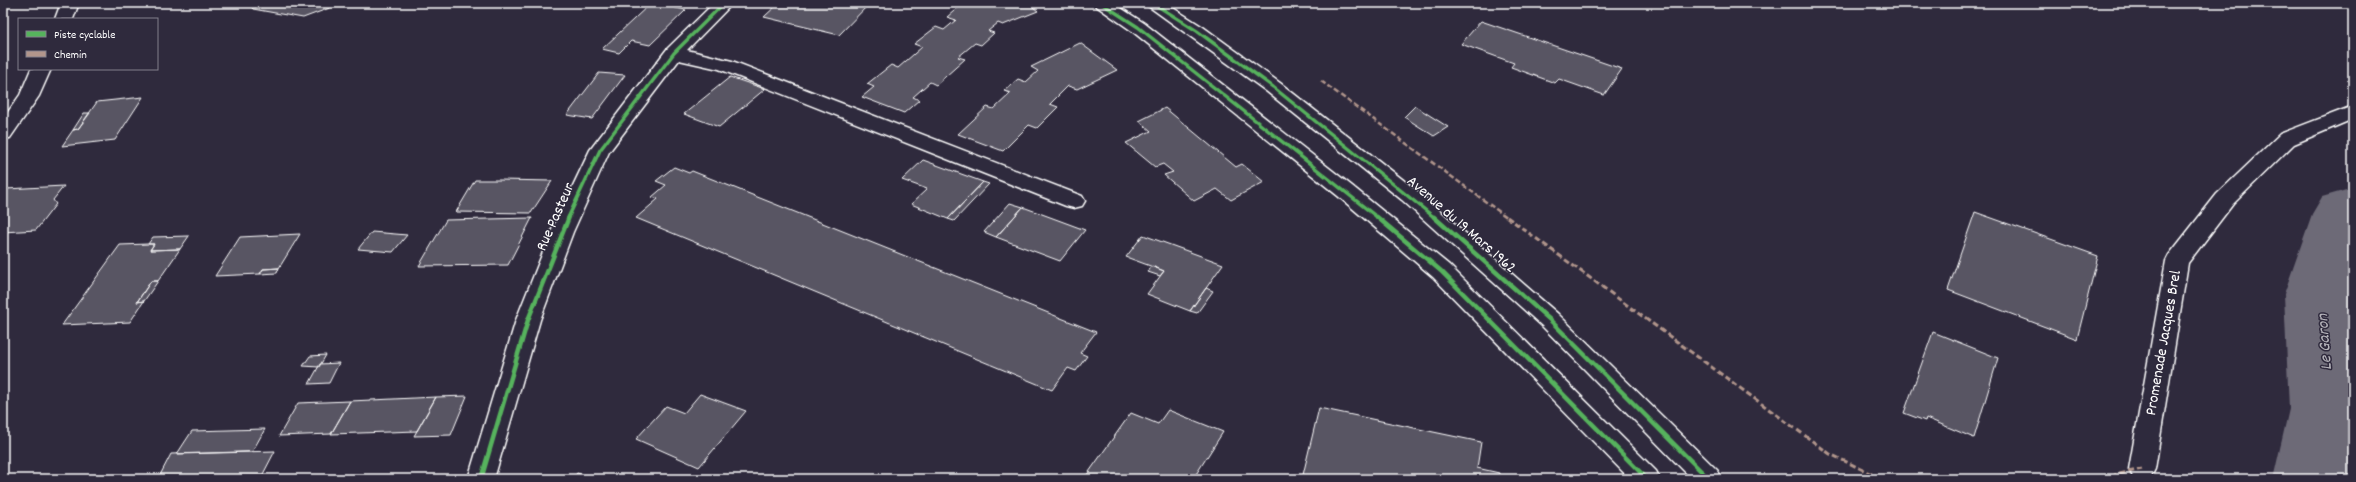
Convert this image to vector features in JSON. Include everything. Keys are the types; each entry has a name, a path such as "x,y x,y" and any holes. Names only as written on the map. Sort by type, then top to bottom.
{"street":[{"path":"64,18 70,3"},
{"name":"Rue Pasteur","path":"481,479 528,320 562,232 600,150 674,53 724,3"},
{"path":"1101,3 1138,27 1346,191 1441,271 1647,479"},
{"name":"Avenue du 19 Mars 1962","path":"1153,3 1197,31 1273,87 1409,195 1550,320 1710,479"},
{"path":"674,53 725,65 1074,201"},
{"path":"3,133 29,96 41,70"},
{"name":"Promenade Jacques Brel","path":"2142,469 2177,261 2225,199 2287,139 2353,112"}],"building":[{"path":"248,3 343,3 303,18 253,9"},
{"path":"651,3 686,10 650,45 631,41 619,53 602,49"},
{"path":"779,3 870,3 839,35 764,17"},
{"path":"980,3 1028,3 1038,11 1003,25 998,23 988,31 994,33 981,45 975,43 958,57 965,59 936,85 930,82 913,97 919,100 904,113 862,97 874,87 867,84 891,65 898,68 922,47 914,44 936,27 944,30 956,20 947,17 961,5 969,7"},
{"path":"1481,21 1622,69 1604,95 1559,79 1555,83 1511,67 1514,63 1461,44"},
{"path":"1080,43 1117,70 1077,89 1068,86 1050,104 1058,107 1037,128 1029,125 1003,151 958,134 987,107 994,109 1011,93 1004,91 1018,79 1026,82 1038,71 1031,67"},
{"path":"599,73 625,75 592,119 567,115"},
{"path":"730,77 765,89 719,127 684,114"},
{"path":"143,97 115,140 62,146 73,130 78,129 97,102"},
{"path":"1415,106 1448,127 1434,136 1404,117"},
{"path":"1165,108 1236,167 1242,164 1264,182 1231,200 1217,189 1194,201 1164,175 1173,172 1163,164 1155,167 1126,143 1151,131 1139,121"},
{"path":"84,113 90,113 78,129 73,130"},
{"path":"923,160 983,182 948,219 911,204 927,189 902,180"},
{"path":"674,167 689,173 692,171 1096,332 1080,353 1087,356 1076,371 1068,368 1052,390 636,218 658,199 652,197 666,185 656,181"},
{"path":"475,180 552,181 531,213 456,212"},
{"path":"983,182 989,184 954,221 948,219"},
{"path":"64,186 53,200 56,204 36,230 3,232 3,207 7,202 3,202 3,193 6,189"},
{"path":"1010,203 1023,207 996,237 984,232"},
{"path":"1023,207 1085,230 1060,261 996,237"},
{"path":"1975,212 2098,256 2077,339 1948,290"},
{"path":"532,218 508,265 419,266 446,220"},
{"path":"372,232 407,235 393,252 358,249"},
{"path":"300,234 279,268 263,269 260,274 215,276 240,237"},
{"path":"1143,235 1223,264 1190,311 1147,294 1164,271 1126,257"},
{"path":"189,236 180,249 150,250 154,244 148,244 153,237"},
{"path":"154,244 150,250 180,249 158,281 151,281 137,302 144,301 130,322 62,325 120,245"},
{"path":"1152,266 1164,271 1160,276 1148,272"},
{"path":"279,268 277,273 260,274 263,269"},
{"path":"151,281 158,281 144,301 137,302"},
{"path":"1206,288 1213,291 1197,313 1190,311"},
{"path":"1933,332 1998,358 1974,438 1926,418 1925,421 1904,413"},
{"path":"326,355 319,367 303,366 310,356"},
{"path":"339,363 329,383 309,384 320,364"},
{"path":"700,394 746,411 699,467 636,439 666,406 684,413"},
{"path":"467,396 451,435 414,436 436,397"},
{"path":"436,397 417,431 331,434 350,401"},
{"path":"350,401 331,434 279,436 298,403"},
{"path":"1319,408 1481,442 1477,468 1499,473 1498,479 1302,479"},
{"path":"1168,410 1223,432 1193,479 1084,479 1131,413 1158,424"},
{"path":"265,429 252,452 177,454 192,431"},
{"path":"275,451 262,476 158,479 171,454"},
{"path":"577,473 593,479 572,479"}],"waterway":[{"name":"Le Garon","path":"2317,479 2331,409 2323,294 2348,214 2353,213"}],"marked path":[{"path":"1321,81 1830,454 1882,479"},
{"path":"2113,479 2115,475 2142,469"}],"cycle path":[{"path":"481,479 528,320 562,232 600,150 674,53 724,3"},
{"path":"1101,3 1138,27 1345,191 1441,271 1647,479"},
{"path":"1153,3 1197,31 1273,87 1409,195 1550,320 1709,479"}]}
